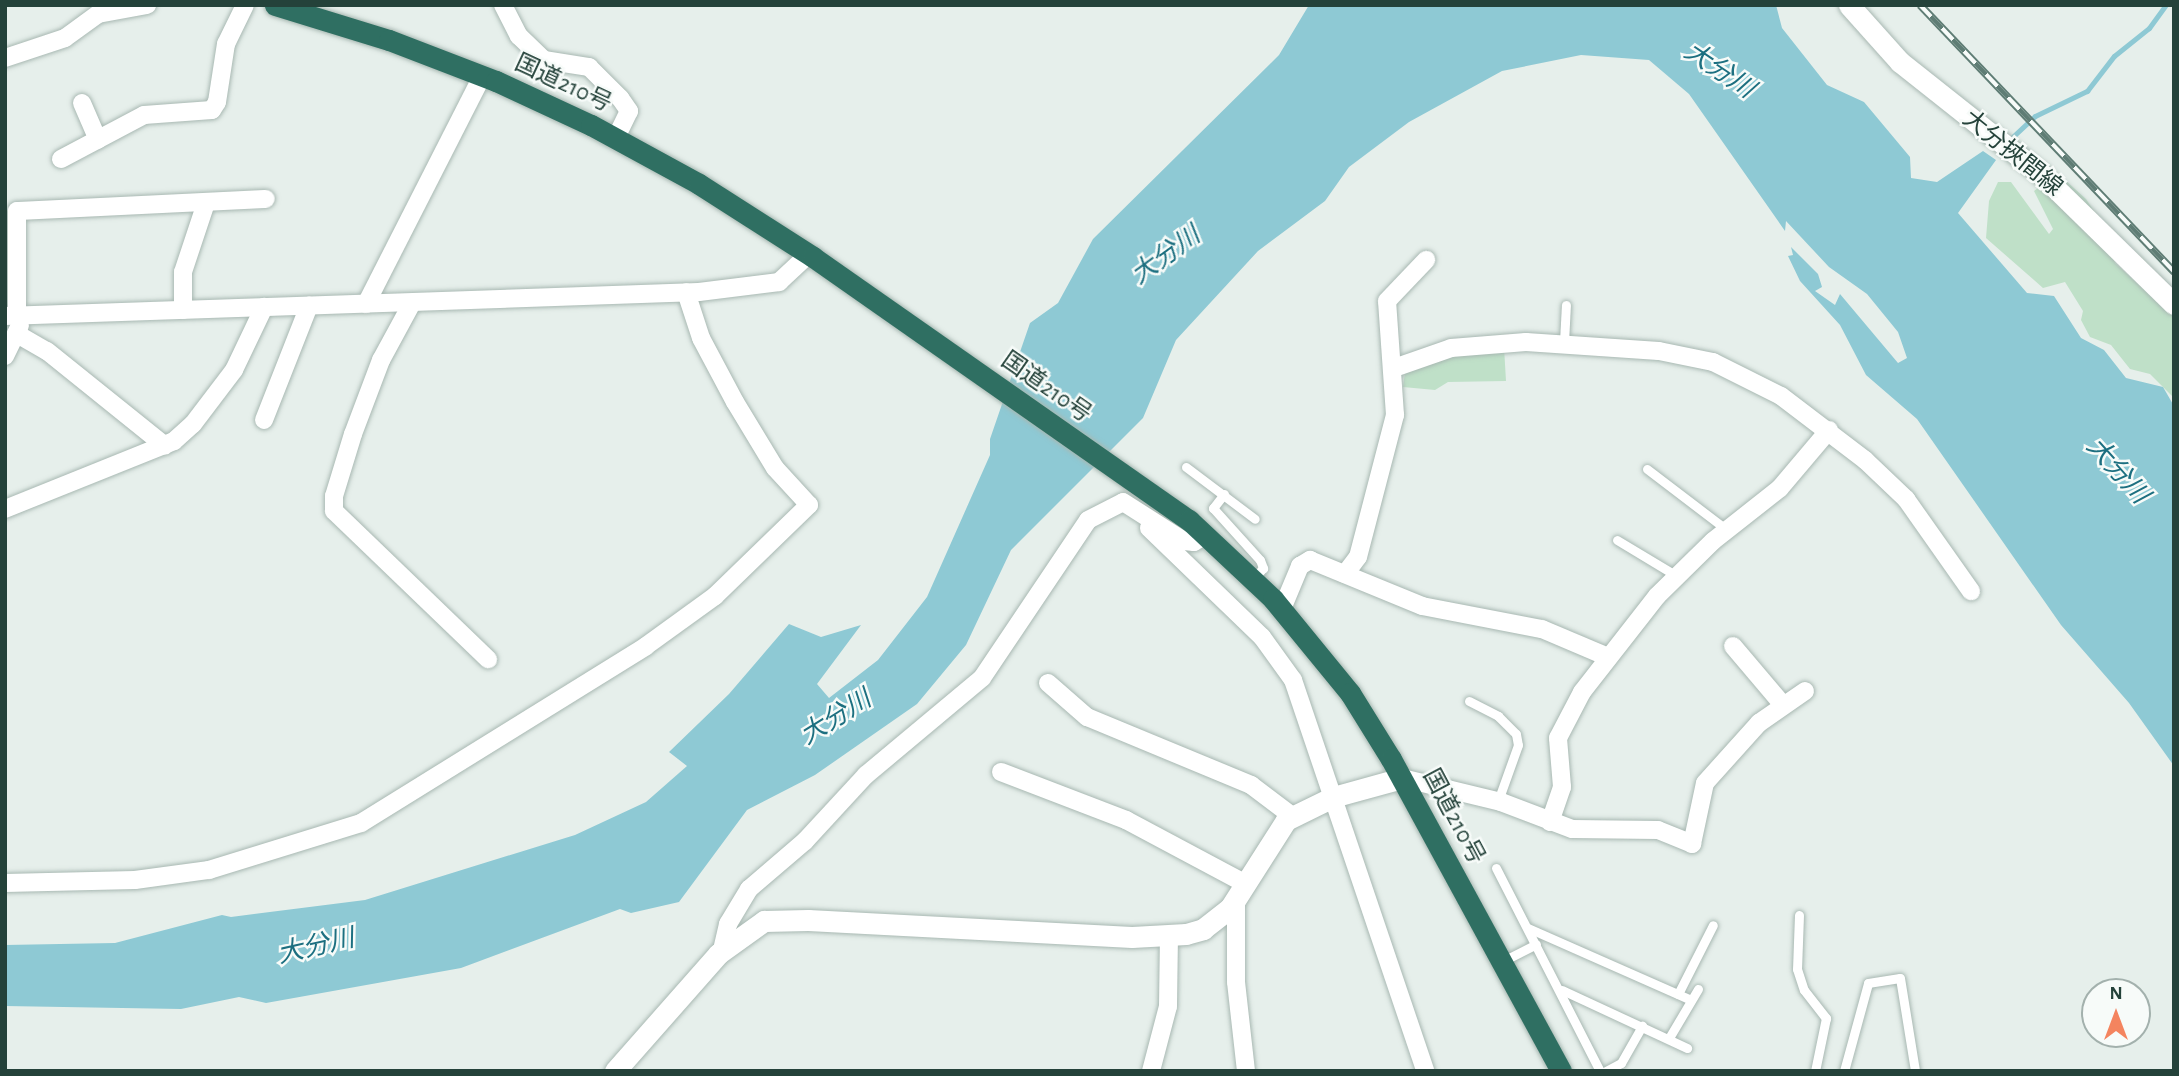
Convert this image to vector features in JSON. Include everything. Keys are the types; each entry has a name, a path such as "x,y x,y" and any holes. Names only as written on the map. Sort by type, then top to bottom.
{"highway":[{"name":"国道210号","path":"275,5 482,76 616,138 709,190 809,254 1206,535 1282,609 1350,693 1402,778 1561,1071"}],"street":[{"path":"5,58 65,38 98,14 147,5"},
{"path":"61,159 144,115 212,110 220,89 226,44 245,5"},
{"path":"503,5 519,36 544,60 583,63 614,91 629,111 616,138"},
{"name":"大分挾間線","path":"1849,5 1900,62 2040,173 2174,304"},
{"path":"366,304 482,76"},
{"path":"82,103 98,140"},
{"path":"5,356 16,320 16,211 266,199"},
{"path":"183,310 183,271 206,203"},
{"path":"16,320 183,310 686,292 779,282 809,254"},
{"path":"1345,574 1358,557 1381,478 1383,447 1395,411 1394,368 1387,301 1426,260"},
{"path":"5,883 135,880 209,870 361,823 646,646 715,596 809,505 775,468 735,402 701,338 686,292"},
{"path":"412,303 382,360 353,434 334,496 334,511 488,659"},
{"path":"264,420 309,306"},
{"path":"5,509 165,446 193,424 225,383 264,307"},
{"path":"16,320 47,351 165,446"},
{"path":"1394,368 1451,348 1564,342 1659,351 1713,362 1781,396 1829,430 1906,499 1971,591"},
{"path":"1550,822 1562,787 1558,738 1575,703 1608,657 1677,576 1727,530 1780,488 1829,430"},
{"path":"722,950 728,924 748,889 805,841 866,775 975,687 1081,527 1116,503 1129,503 1184,541 1194,542 1206,535"},
{"path":"1116,503 1188,563 1280,659 1301,698 1424,1071"},
{"path":"1282,609 1306,561 1438,611 1542,629 1608,657"},
{"path":"1733,646 1783,705"},
{"path":"1048,683 1087,717 1251,785 1292,816"},
{"path":"615,1071 722,950 750,928 783,919 1169,936 1203,929 1241,892 1276,832 1292,816 1333,797 1402,778 1499,801 1550,822 1579,830 1658,830 1692,844 1703,787 1747,735 1783,705 1805,691"},
{"path":"1001,772 1126,820 1241,892"},
{"path":"1241,892 1236,982 1246,1071"},
{"path":"1151,1071 1166,1028 1169,936"}],"lane":[{"path":"1564,342 1566,305"},
{"path":"1186,467 1255,519"},
{"path":"1647,469 1727,530"},
{"path":"1224,494 1213,508 1260,559 1263,568 1253,579"},
{"path":"1617,540 1677,576"},
{"path":"1469,701 1498,716 1516,734 1518,745 1499,801"},
{"path":"1496,868 1562,990 1600,1071"},
{"path":"1799,915 1797,969 1804,990 1826,1018 1815,1071"},
{"path":"1678,995 1713,925"},
{"path":"1528,928 1691,1000"},
{"path":"1501,962 1536,944"},
{"path":"1844,1071 1868,983 1900,978 1915,1071"},
{"path":"1669,1038 1698,989"},
{"path":"1562,990 1687,1048"},
{"path":"1606,1071 1621,1063 1642,1026"}],"green space":[{"path":"2049,179 2065,180 2086,199 2103,225 2115,263 2174,317 2174,398 2150,374 2130,369 2111,345 2090,337 2081,320 2083,311 2065,282 2043,288 1986,238 1989,201 1998,182 2011,182 2049,234 2053,229 2034,191"},
{"path":"1504,347 1506,381 1448,382 1435,390 1403,387 1406,365"}],"water":[{"name":"大分川","path":"1309,5 1776,5 1782,28 1827,85 1864,102 1910,157 1911,178 1937,182 1983,151 1996,160 1958,213 2027,293 2054,296 2081,338 2104,350 2126,378 2163,387 2174,406 2174,766 2129,703 2061,625 1917,419 1866,375 1840,325 1800,281 1788,256 1793,255 1791,247 1818,274 1822,287 1815,291 1835,305 1840,294 1898,363 1907,358 1898,332 1867,294 1829,267 1786,221 1785,231 1689,94 1649,60 1581,55 1502,71 1409,122 1349,167 1325,201 1258,251 1176,340 1143,418 1011,550 966,645 917,704 815,775 747,810 679,902 631,913 620,909 461,968 266,1003 239,997 181,1009 5,1006 5,945 115,943 222,915 231,917 365,900 575,835 646,802 687,766 669,752 729,694 789,624 821,637 861,625 817,684 829,698 878,660 927,597 990,455 990,439 1030,323 1058,303 1093,239 1279,55"}],"waterway":[{"path":"2007,142 2035,116 2087,91 2114,56 2149,28 2166,5"}],"railway":[{"path":"1920,5 2174,272"}]}
